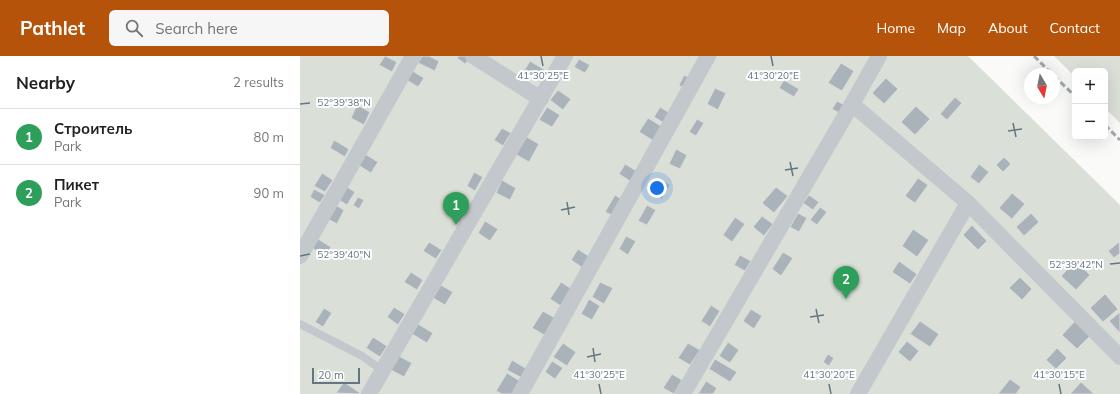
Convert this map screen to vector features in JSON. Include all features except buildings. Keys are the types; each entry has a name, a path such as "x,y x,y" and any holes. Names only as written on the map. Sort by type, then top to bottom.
{"street":[{"path":"300,256 413,56"},
{"path":"473,56 541,99"},
{"path":"369,394 565,56"},
{"path":"520,394 708,56"},
{"path":"683,394 879,56"},
{"path":"852,104 968,202 1120,357"},
{"path":"858,394 968,202"}],"lane":[{"path":"300,324 362,356 382,370"}],"shaded area":[{"path":"300,56 707,56 518,394 300,394"},
{"path":"708,56 968,56 1120,205 1120,394 520,394"},
{"path":"1054,56 1120,56 1120,123 1108,111 1108,68 1072,68 1072,74"}],"railway":[{"path":"1034,56 1046,68"},
{"path":"1060,82 1072,93"},
{"path":"1108,128 1120,140"}],"place":[{"name":"Строитель","path":"456,225"},
{"name":"Пикет","path":"846,299"}]}
